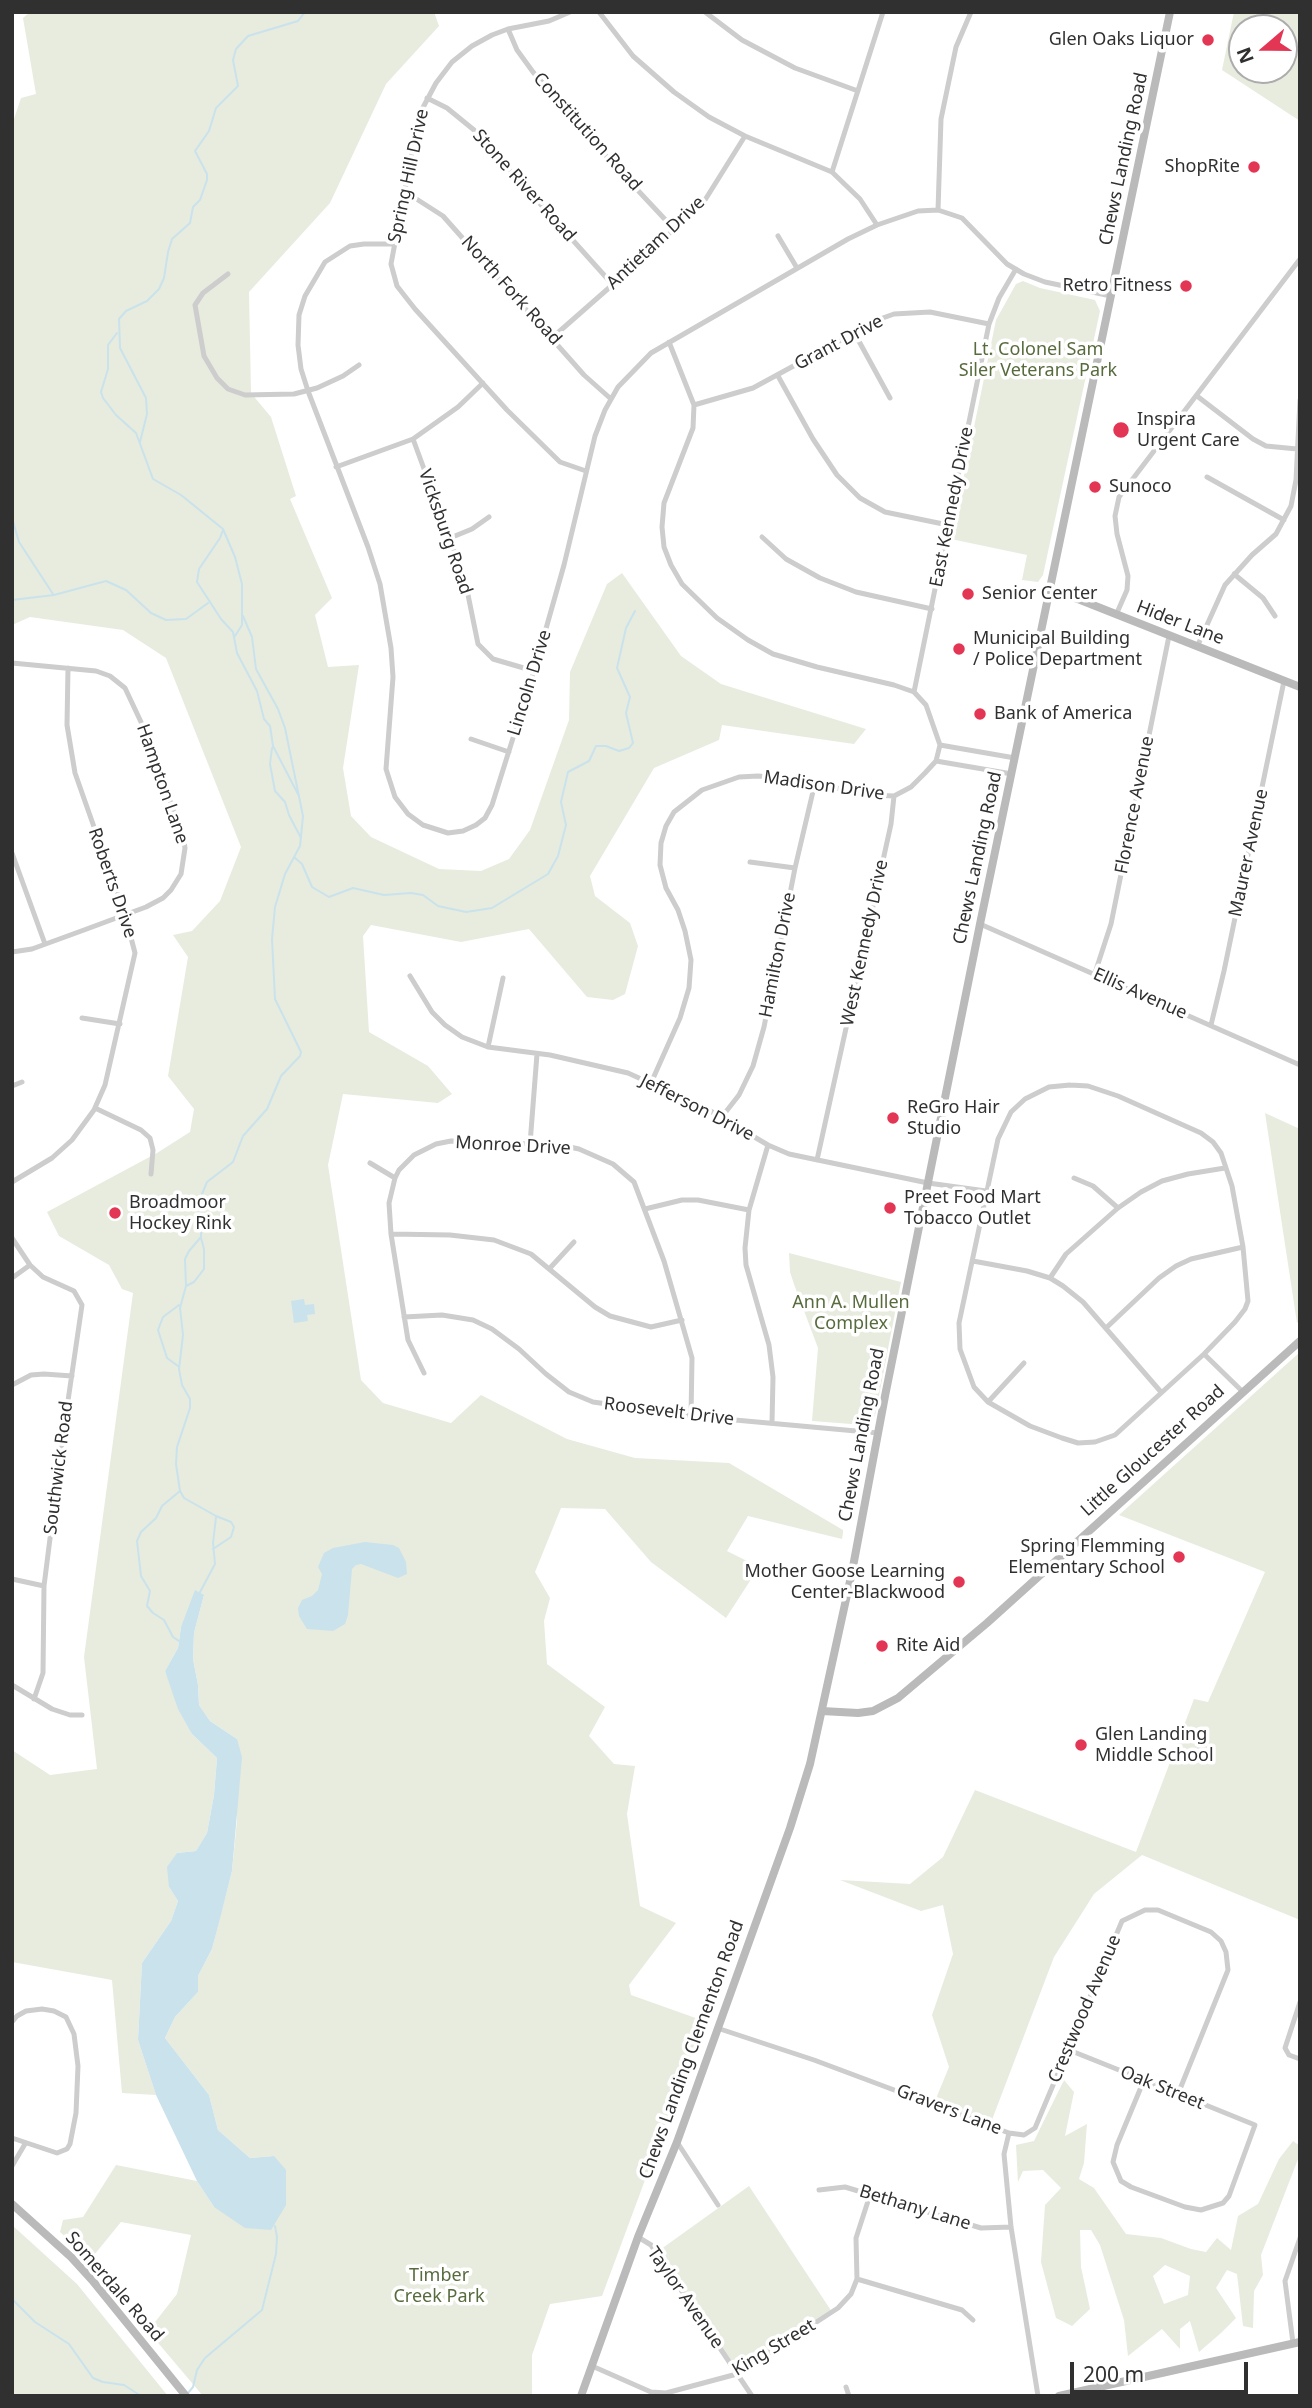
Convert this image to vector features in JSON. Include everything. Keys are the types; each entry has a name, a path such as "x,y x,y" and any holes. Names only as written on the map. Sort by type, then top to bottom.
{"main road":[{"name":"Chews Landing Road","path":"822,1711 980,924 1170,12"},
{"name":"Hider Lane","path":"1050,588 1300,687"},
{"name":"Little Gloucester Road","path":"822,1711 873,1711 898,1698 987,1623 1300,1341"},
{"name":"Chews Landing Clementon Road","path":"581,2396 638,2237 677,2142 798,1807 822,1711"},
{"name":"Somerdale Road","path":"12,2204 92,2280 186,2396"},
{"path":"1065,2395 1296,2342"}],"street":[{"name":"Spring Hill Drive","path":"570,12 549,21 508,29 472,46 452,62 427,98 419,115 391,264 397,286 483,383 550,453 569,466 586,471"},
{"path":"598,12 633,56 674,92 709,117 745,136 832,172 860,199 877,225"},
{"path":"705,12 742,40 795,68 858,91"},
{"path":"971,12 956,47 942,119 938,210 962,218 1007,264 1016,269 1045,282 1111,296"},
{"path":"832,172 882,13"},
{"name":"Constitution Road","path":"508,29 517,50 533,72 674,229"},
{"name":"Stone River Road","path":"427,98 447,108 474,130 613,285"},
{"name":"Antietam Drive","path":"553,337 705,200 745,136"},
{"name":"North Fork Road","path":"404,191 443,216 584,375 611,399"},
{"name":"Lincoln Drive","path":"393,244 351,246 325,262 305,296 299,315 298,345 307,391 380,584 393,677 386,769 395,797 408,814 423,825 447,833 463,831 485,818 492,805 534,671 595,436 611,399 634,369 651,353 669,342 877,225 918,211 938,210"},
{"path":"778,236 797,268"},
{"path":"1116,615 1127,590 1128,576 1117,534 1115,516 1119,497 1300,259"},
{"name":"East Kennedy Drive","path":"914,692 989,324 999,298 1016,269"},
{"path":"228,274 203,293 195,305 204,356 217,378 228,389 244,395 294,394 343,376 359,365"},
{"name":"Grant Drive","path":"694,405 729,397 778,376 887,316 930,312 989,324"},
{"path":"855,334 890,398"},
{"path":"669,342 694,405 692,428 664,503 664,547 671,565 682,584 717,618 773,654 914,692 926,705 940,745 936,761 911,788 894,796"},
{"path":"778,376 813,439 837,475 860,498 885,512 948,525"},
{"path":"336,467 413,439 458,407 483,383"},
{"path":"1197,396 1266,446 1297,449"},
{"path":"1197,647 1225,585 1276,534 1291,506 1296,480 1300,400"},
{"name":"Vicksburg Road","path":"413,439 465,580 478,644 493,659 534,671"},
{"path":"1207,477 1284,520"},
{"path":"450,538 472,529 489,517"},
{"path":"762,537 786,559 820,578 856,592 932,609"},
{"path":"1234,574 1263,598 1275,616"},
{"name":"Florence Avenue","path":"1095,974 1111,924 1169,636"},
{"name":"Hampton Lane","path":"12,663 96,671 110,676 125,688 141,722 183,836 184,858 181,874 172,890 163,898 146,907 45,944 12,952"},
{"name":"Roberts Drive","path":"12,1182 52,1158 72,1140 95,1108 105,1085 135,953 125,915 75,773 66,725 68,668"},
{"name":"Maurer Avenue","path":"1211,1025 1284,681"},
{"path":"471,739 509,752"},
{"path":"940,745 1015,758"},
{"path":"936,761 1012,774"},
{"name":"Madison Drive","path":"651,1083 680,1018 689,988 691,960 685,931 666,888 660,865 661,843 674,812 688,799 719,782 739,777 758,776 815,783 872,795 894,796"},
{"name":"Hamilton Drive","path":"721,1118 738,1095 753,1066 764,1027 795,868 815,783"},
{"name":"West Kennedy Drive","path":"817,1160 891,824 894,796"},
{"path":"12,853 45,944"},
{"path":"750,862 795,868"},
{"name":"Ellis Avenue","path":"980,924 1300,1065"},
{"name":"Jefferson Drive","path":"410,976 432,1012 445,1025 462,1037 488,1047 628,1073 707,1109 768,1145 789,1154 928,1184 986,1191"},
{"path":"488,1047 503,978"},
{"path":"82,1018 120,1024"},
{"path":"530,1144 537,1054"},
{"path":"12,1086 22,1082"},
{"path":"1088,1086 1200,1133 1213,1142 1221,1153 1226,1168 1243,1247 1248,1301 1245,1309 1204,1354 1115,1435 1096,1442 1078,1443 1030,1426 988,1402 974,1387 960,1349 959,1323 998,1139 1011,1112 1026,1099 1049,1087 1088,1086"},
{"path":"95,1108 141,1130 150,1138 153,1150 151,1174"},
{"name":"Monroe Drive","path":"395,1178 414,1155 436,1144 451,1141 560,1145 579,1149 613,1164 634,1182 664,1261 692,1358 691,1416"},
{"path":"768,1145 749,1210 746,1265 769,1345 773,1377 772,1423"},
{"path":"370,1163 395,1178 389,1203 391,1234 408,1340 424,1373"},
{"path":"1051,1278 1066,1254 1118,1208 1162,1181 1226,1168"},
{"path":"1074,1178 1093,1186 1118,1208"},
{"path":"645,1209 681,1200 698,1200 749,1210"},
{"path":"391,1234 450,1235 494,1240 531,1254 595,1307 610,1316 651,1327 682,1320"},
{"path":"12,1238 30,1265 12,1278"},
{"path":"550,1268 574,1242"},
{"path":"1107,1328 1159,1278 1176,1266 1191,1259 1243,1247"},
{"path":"973,1261 1051,1278 1083,1303 1161,1392"},
{"name":"Southwick Road","path":"30,1265 43,1277 74,1291 82,1306 44,1586 43,1673 34,1699"},
{"name":"Roosevelt Drive","path":"404,1317 442,1315 473,1320 492,1329 519,1349 569,1392 593,1402 691,1416 878,1433"},
{"path":"1204,1354 1243,1392"},
{"path":"988,1402 1024,1363"},
{"path":"12,1385 31,1376 44,1374 72,1376"},
{"path":"12,1579 44,1586"},
{"path":"12,1685 62,1713 82,1715"},
{"name":"Crestwood Avenue","path":"1009,2133 1024,2135 1035,2128 1122,1921 1145,1910 1158,1910 1211,1932 1221,1941 1226,1952 1228,1970 1178,2094"},
{"path":"1300,2001 1285,2043 1286,2050 1300,2059"},
{"path":"12,2022 17,2015 43,2008 65,2017 74,2034 78,2066 76,2113 67,2149 57,2153 12,2138"},
{"name":"Gravers Lane","path":"717,2028 814,2060 1009,2133 1004,2154 1012,2227 1038,2396"},
{"name":"Oak Street","path":"1069,2050 1144,2080 1255,2125 1229,2196 1223,2203 1201,2210 1185,2207 1121,2181 1113,2162 1144,2080"},
{"path":"677,2142 718,2205"},
{"path":"12,2166 25,2144"},
{"name":"Bethany Lane","path":"819,2190 845,2187 981,2228 1012,2227"},
{"path":"870,2195 856,2238 857,2279 962,2310 973,2320"},
{"name":"Taylor Avenue","path":"638,2237 651,2245 752,2396"},
{"path":"1296,2342 1284,2281 1300,2238"},
{"name":"King Street","path":"592,2365 651,2392 666,2393 737,2374 838,2308 851,2294 857,2279"},
{"path":"846,2387 849,2396"}],"green space":[{"name":"Timber Creek Park","path":"30,12 434,12 439,26 386,84 330,203 249,292 251,393 271,417 296,496 290,499 332,598 315,615 328,667 359,665 343,768 351,816 371,837 439,869 481,871 509,859 530,830 569,720 570,672 607,584 622,573 681,656 721,684 866,729 854,744 722,725 719,740 654,768 590,876 595,896 630,923 638,946 625,994 613,1000 587,997 529,929 461,942 371,925 363,936 369,1032 428,1066 452,1094 438,1103 343,1094 328,1165 361,1380 383,1403 451,1423 481,1395 567,1439 635,1458 729,1463 843,1530 842,1539 748,1516 727,1551 759,1567 726,1618 651,1562 605,1509 561,1508 535,1572 550,1598 544,1621 547,1664 605,1707 589,1736 614,1764 635,1766 627,1814 640,1906 676,1923 629,1985 631,1995 704,2021 602,2296 550,2304 532,2355 532,2396 203,2396 148,2331 177,2294 191,2235 121,2222 90,2260 60,2232 63,2220 83,2217 116,2165 197,2181 214,2207 274,2156 250,2158 218,2130 209,2095 165,2038 175,2017 198,1992 198,1976 212,1949 232,1871 237,1820 237,1739 210,1721 199,1705 193,1659 194,1633 204,1595 181,1627 178,1648 165,1671 192,1734 217,1758 207,1833 196,1851 177,1853 169,1887 178,1901 171,1921 142,1963 138,2040 156,2095 122,2093 112,1980 12,1962 12,1750 50,1775 97,1769 84,1657 133,1293 122,1289 109,1265 59,1236 47,1212 157,1153 190,1132 194,1109 168,1076 188,957 173,935 192,931 220,901 241,847 166,658 123,630 30,617 12,625 12,125 21,98 36,94 23,18"},
{"path":"1234,12 1300,12 1300,121 1243,84 1298,84 1298,14"},
{"path":"1228,41 1228,74 1222,70"},
{"name":"Lt. Colonel Sam Siler Veterans Park","path":"1023,281 1040,288 1095,300 1100,311 1043,575 1038,582 1022,580 1027,555 951,539 996,320 1016,284"},
{"path":"1265,1113 1300,1129 1300,1320 1297,1323"},
{"name":"Ann A. Mullen Complex","path":"789,1253 901,1282 875,1416 864,1425 812,1421 818,1348 790,1272"},
{"path":"1300,1352 1300,1920 1142,1855 1094,1894 1054,1957 990,2125 935,2101 949,2067 932,2015 953,1954 943,1905 921,1911 840,1880 910,1884 943,1857 975,1790 1136,1852 1194,1699 1208,1702 1265,1572 1119,1515"},
{"path":"1064,2080 1074,2092 1065,2136 1087,2124 1084,2163 1079,2179 1094,2188 1126,2234 1161,2238 1206,2252 1217,2238 1231,2250 1238,2216 1258,2204 1279,2159 1293,2141 1300,2146 1300,2154 1261,2255 1263,2275 1254,2291 1253,2328 1243,2326 1237,2274 1227,2270 1216,2288 1236,2318 1221,2333 1199,2352 1190,2321 1180,2329 1180,2349 1162,2329 1128,2356 1124,2320 1100,2245 1091,2230 1080,2230 1081,2267 1090,2309 1072,2326 1056,2318 1041,2262 1045,2205 1061,2188 1043,2170 1023,2171 1018,2182 1016,2145 1034,2141","holes":["1165,2265 1190,2276 1188,2295 1164,2304 1153,2276"]},
{"path":"749,2186 832,2312 737,2373 657,2252"},
{"path":"12,2225 77,2284 168,2396 12,2396"}],"water":[{"path":"304,1299 305,1305 314,1304 315,1314 307,1315 308,1321 294,1323 291,1301"},
{"path":"365,1542 399,1548 406,1562 407,1574 398,1578 361,1564 356,1565 352,1569 345,1624 333,1631 307,1629 299,1616 298,1608 302,1600 318,1590 322,1574 318,1567 324,1553 333,1548"},
{"path":"195,1590 204,1595 194,1633 193,1659 199,1705 210,1721 237,1739 242,1757 232,1871 212,1949 198,1976 198,1992 175,2017 165,2038 209,2095 218,2130 250,2158 274,2156 286,2170 286,2205 271,2230 245,2228 214,2207 197,2181 156,2095 138,2040 142,1963 171,1921 178,1901 169,1887 167,1867 177,1853 196,1851 207,1833 214,1795 217,1758 192,1734 178,1709 165,1671 178,1648 181,1627"}],"waterway":[{"path":"140,442 147,414 146,398 120,348 119,319 126,311 147,301 159,289 172,239 190,223 193,207 200,200 207,174 195,151 209,131 216,108 238,86 233,60 236,49 248,36 298,21 305,12"},
{"path":"117,333 108,345 108,369 101,392 103,398 116,415 136,433 153,479 181,495 223,529 235,557 242,584 242,625 235,636"},
{"path":"12,518 19,542 53,594"},
{"path":"223,530 199,569 197,582 221,619 233,632 237,653 257,691 264,719 270,726 273,746 299,796"},
{"path":"12,600 54,595 106,581 126,590 151,613 166,620 186,619 208,603"},
{"path":"294,857 302,864 312,887 329,897 353,888 384,895 411,893 423,895 438,906 466,912 492,908 548,874 558,856 566,825 561,802 568,772 589,761 596,746 606,746 619,751 629,748 633,743 626,713 630,697 617,668 626,628 635,611"},
{"path":"213,1549 231,1537 234,1527 231,1522 184,1498 180,1491 176,1464 177,1447 190,1408 190,1399 182,1385 179,1369 183,1335 180,1308 186,1286 185,1259 201,1237 202,1194 207,1182 233,1162 243,1136 267,1109 281,1076 301,1052 275,999 272,939 275,907 285,874 300,846 303,816 285,728 256,669 252,637 243,616"},
{"path":"272,748 270,764 275,791 285,802 301,838"},
{"path":"186,1286 194,1282 204,1269 201,1238"},
{"path":"178,1366 167,1358 158,1330 163,1317 179,1305"},
{"path":"179,1641 173,1637 164,1620 147,1606 150,1591 141,1576 137,1541 162,1506 180,1491"},
{"path":"199,1594 215,1564 213,1543 216,1517"},
{"path":"188,2393 205,2358 262,2310 276,2254 275,2226"},
{"path":"12,2299 35,2322 69,2344 93,2378 124,2385 141,2396"}],"place":[{"name":"Glen Oaks Liquor","path":"1208,40"},
{"name":"ShopRite","path":"1254,167"},
{"name":"Retro Fitness","path":"1186,286"},
{"name":"Inspira Urgent Care","path":"1121,430"},
{"name":"Sunoco","path":"1095,487"},
{"name":"Senior Center","path":"968,594"},
{"name":"Municipal Building / Police Department","path":"959,649"},
{"name":"Bank of America","path":"980,714"},
{"name":"ReGro Hair Studio","path":"893,1118"},
{"name":"Preet Food Mart Tobacco Outlet","path":"890,1208"},
{"name":"Broadmoor Hockey Rink","path":"115,1213"},
{"name":"Spring Flemming Elementary School","path":"1179,1557"},
{"name":"Mother Goose Learning Center-Blackwood","path":"959,1582"},
{"name":"Rite Aid","path":"882,1646"},
{"name":"Glen Landing Middle School","path":"1081,1745"}]}
